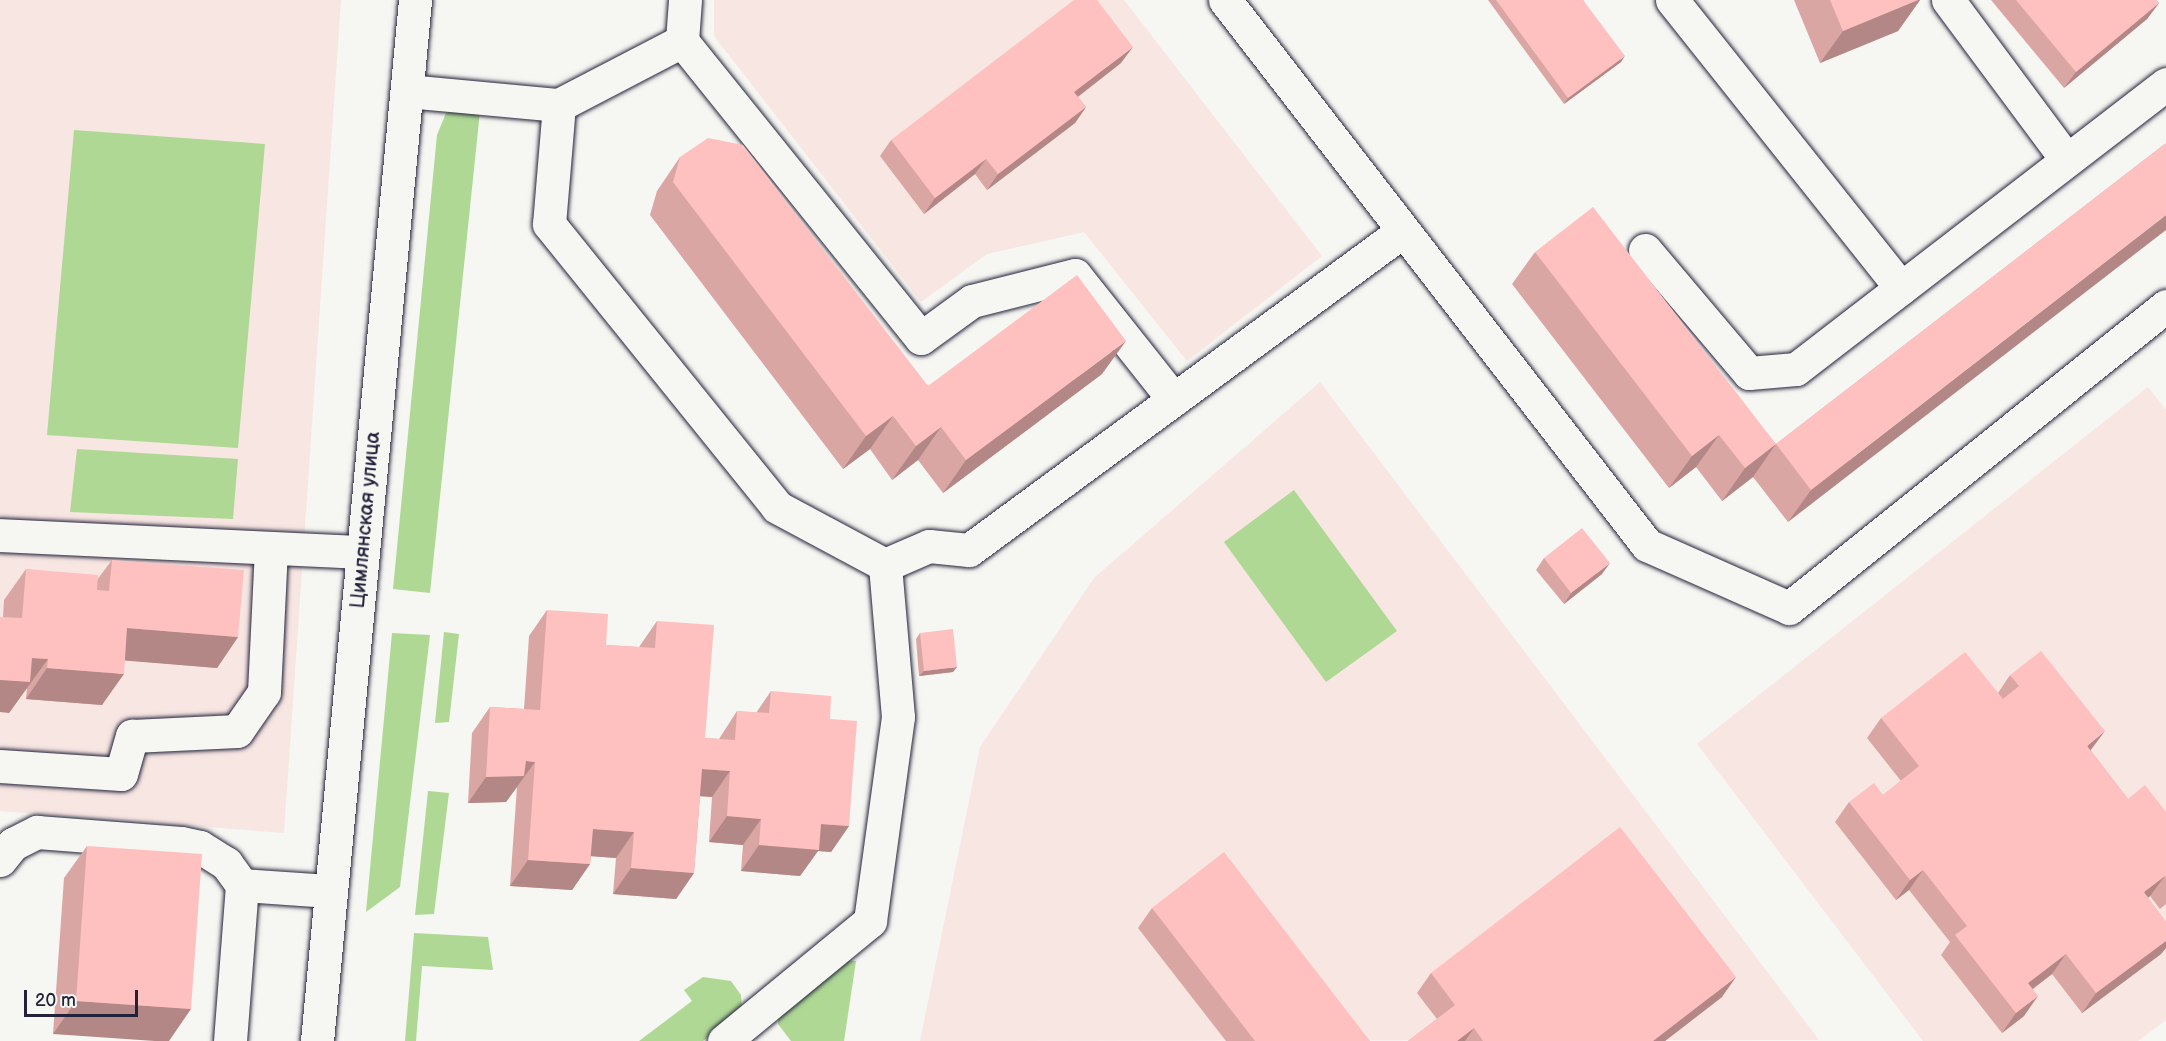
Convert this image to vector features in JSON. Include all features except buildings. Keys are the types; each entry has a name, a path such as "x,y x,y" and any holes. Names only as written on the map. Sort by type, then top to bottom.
{"street":[{"name":"Цимлянская улица","path":"317,1041 415,0"},
{"path":"685,0 682,41 921,338 972,301 1075,275 1174,400"},
{"path":"1225,0 1647,545 1789,608 2166,306"},
{"path":"1672,0 1901,288"},
{"path":"1948,0 2067,160"},
{"path":"406,92 559,105 682,41"},
{"path":"1645,250 1749,373 1796,369 2166,84"},
{"path":"559,105 549,224 777,507 885,564"},
{"path":"885,564 929,546 969,550 1403,231"},
{"path":"0,535 363,552"},
{"path":"0,766 121,774 132,736 237,731 264,692 271,549"},
{"path":"724,1041 758,1031 870,921 898,717 885,564"},
{"path":"0,860 14,844 37,832 181,843 216,855 242,885 331,891"},
{"path":"230,1041 242,885"}],"shaded area":[{"path":"0,0 341,0 284,833 0,811"},
{"path":"714,0 1124,0 1322,256 1187,361 1084,232 987,254 921,302 714,36"},
{"path":"1320,382 1819,1040 920,1041 980,747 1094,578"},
{"path":"2148,387 2166,410 2166,1020 2138,1041 1923,1041 1697,744"}],"green space":[{"path":"480,111 430,593 393,589 437,135 446,113"},
{"path":"74,130 265,144 238,448 47,435"},
{"path":"77,449 238,459 233,519 70,512"},
{"path":"1294,490 1397,631 1326,682 1224,542"},
{"path":"444,632 459,634 449,722 435,723"},
{"path":"392,633 430,635 400,887 366,912"},
{"path":"428,791 449,793 434,914 415,915"},
{"path":"414,933 488,937 493,970 422,966 416,1041 405,1041"},
{"path":"839,960 856,961 844,1041 791,1041 778,1024 778,1011"},
{"path":"703,977 731,981 741,995 742,1011 703,1041 639,1041 692,1001 684,990"}]}
